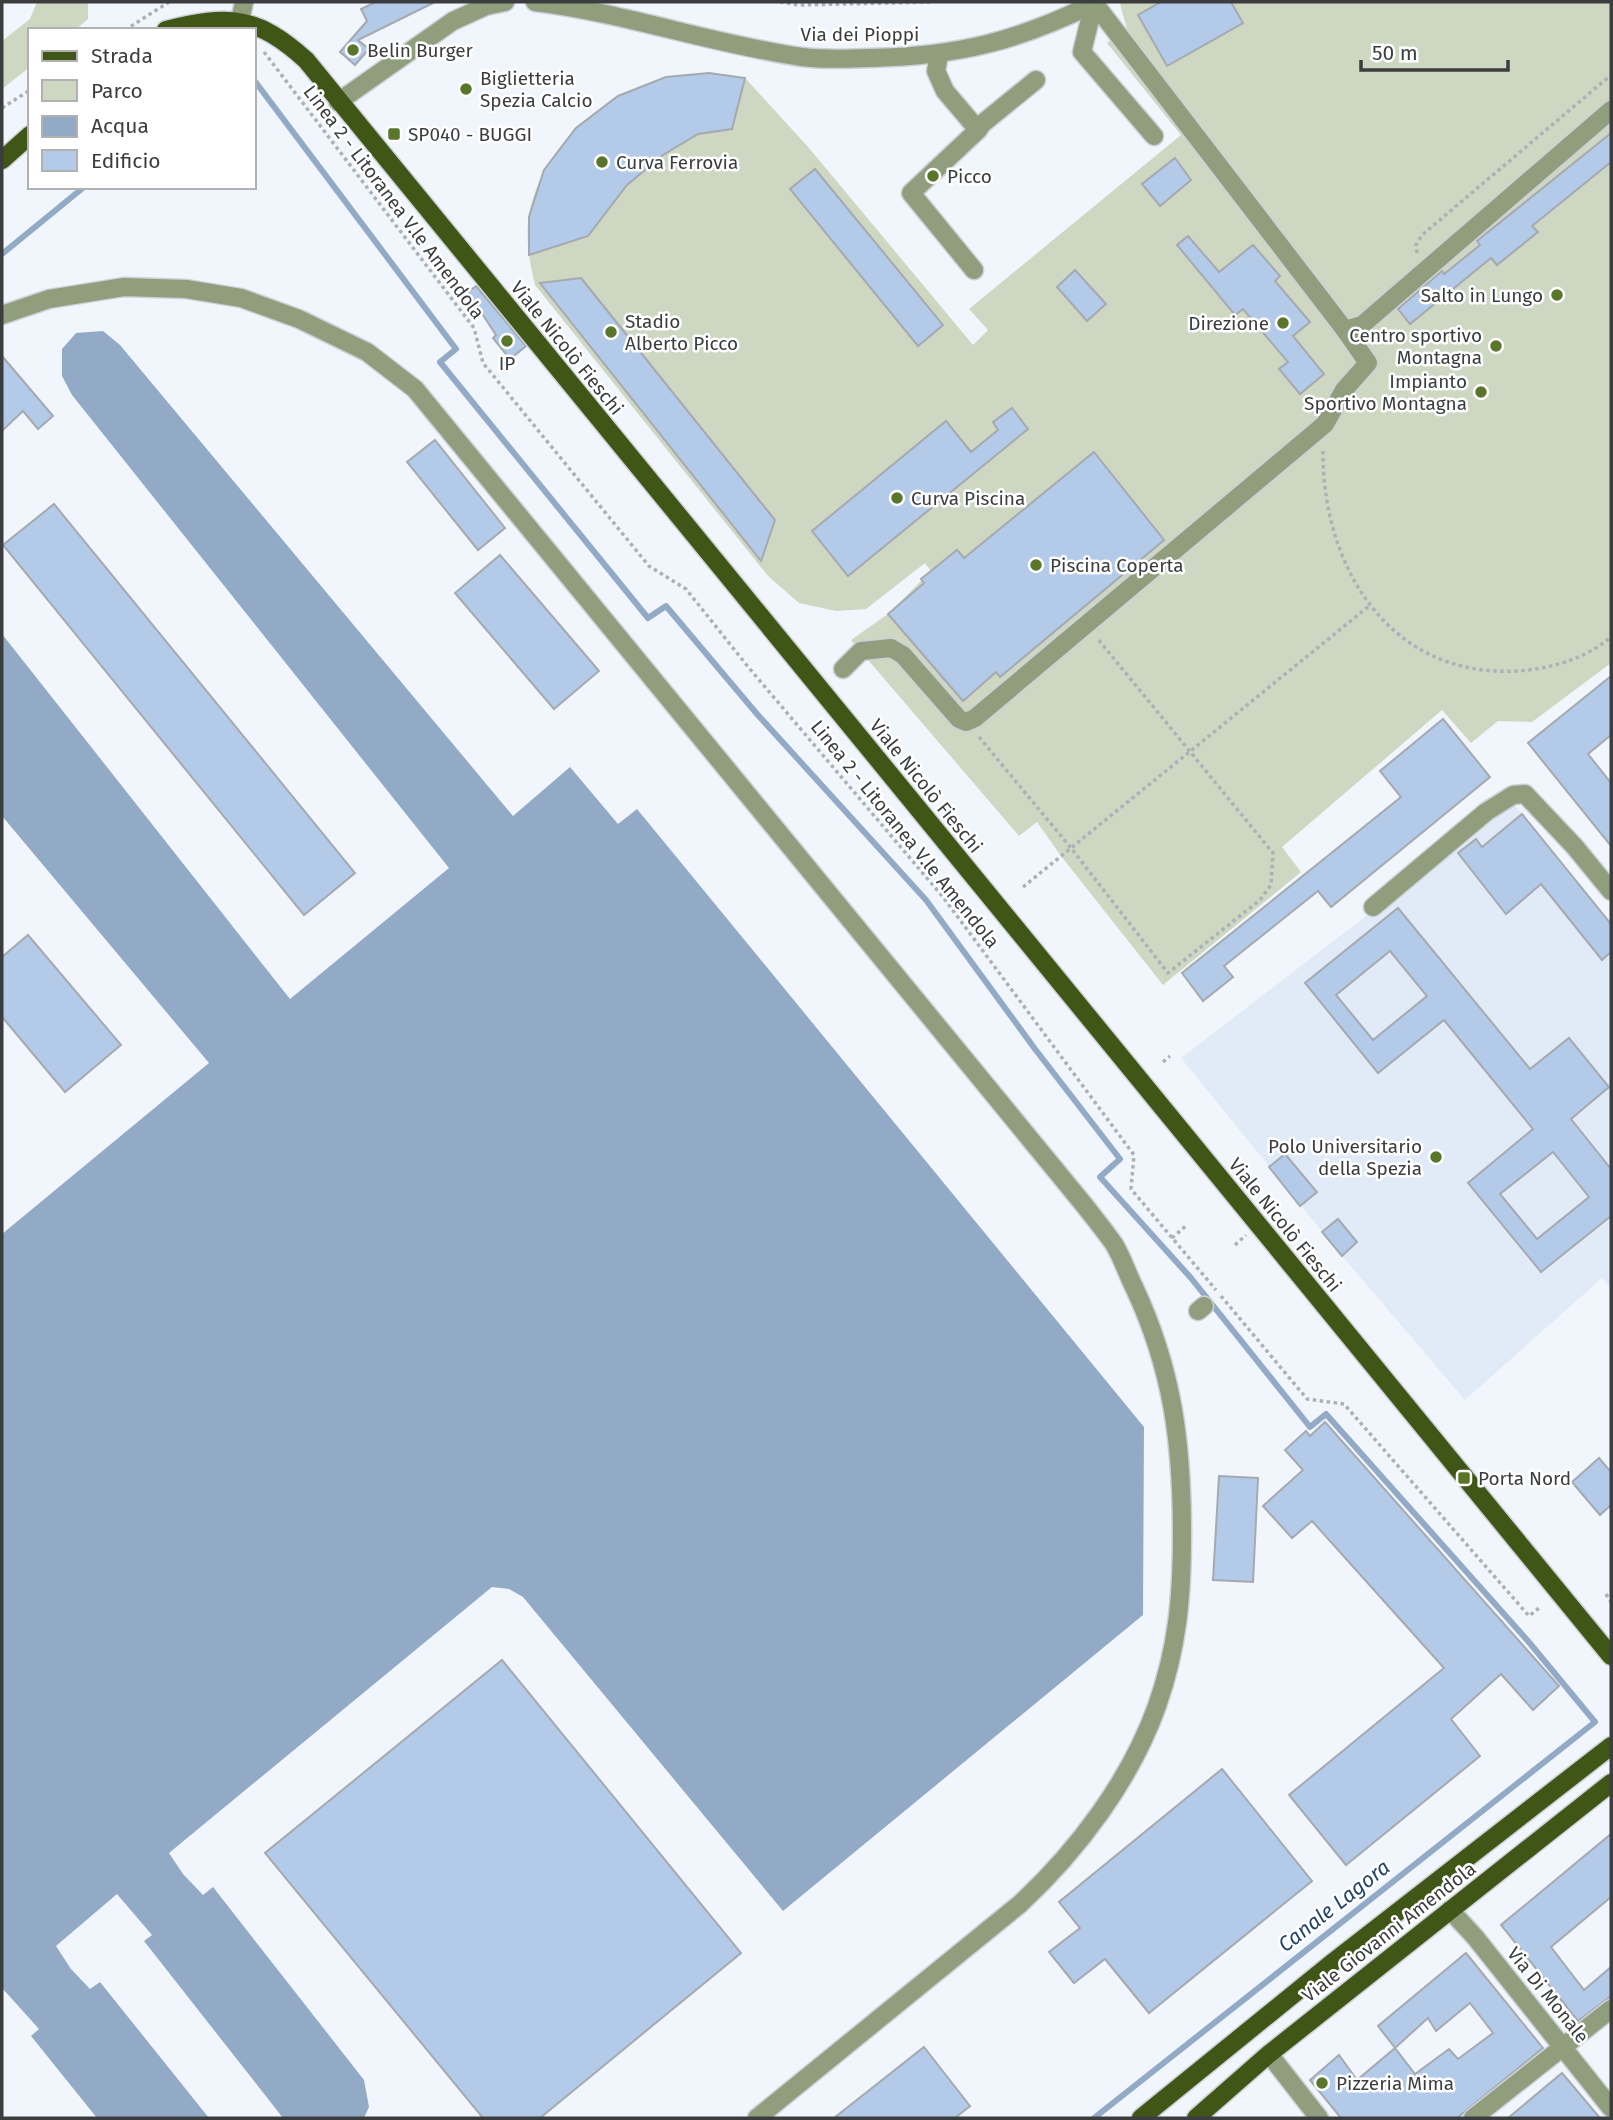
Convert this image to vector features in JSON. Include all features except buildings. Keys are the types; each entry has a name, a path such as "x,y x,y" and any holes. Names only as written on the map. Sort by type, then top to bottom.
{"main road":[{"name":"Viale Nicolò Fieschi","path":"174,28 240,20 263,29 306,60 1611,1656"},
{"path":"2,160 28,137"},
{"name":"Viale Giovanni Amendola","path":"1142,2118 1332,1963 1611,1746"},
{"name":"Viale Giovanni Amendola","path":"1196,2118 1269,2054 1611,1783"}],"street":[{"path":"240,20 244,2"},
{"path":"338,102 453,21 486,6 505,2"},
{"name":"Via dei Pioppi","path":"535,2 585,8 803,57 853,59 939,55 984,46 1036,31 1095,2"},
{"path":"1095,2 1082,52 1154,136"},
{"path":"843,669 861,651 891,649 903,655 953,714 966,722 981,713 1325,424 1344,390 1368,363 1095,2"},
{"path":"939,55 936,71 945,91 978,131"},
{"path":"974,270 911,193 978,131 982,124 1036,80"},
{"path":"1345,330 1362,325 1611,110"},
{"path":"2,314 48,299 124,287 186,289 241,298 299,319 366,352 415,389 1085,1206 1115,1246 1159,1346 1172,1395 1180,1451 1182,1594 1173,1654 1157,1706 1140,1746 1074,1848 1052,1874 1020,1904 757,2118"},
{"path":"1373,907 1486,812 1513,795 1525,794 1575,847 1611,891"},
{"name":"Via Di Monale","path":"1450,1910 1475,1937 1611,2108"},
{"path":"1473,2118 1611,2010"},
{"path":"1269,2054 1319,2118"}],"path":[{"path":"128,28 170,2"},
{"path":"780,2 799,5 933,2"},
{"name":"Linea 2 - Litoranea V.le Amendola","path":"262,50 474,328 483,363 649,566 686,589 943,897 1134,1155 1131,1189 1307,1399 1344,1404 1529,1616 1539,1608"},
{"path":"1419,275 1416,245 1422,235 1611,75"},
{"path":"2,108 28,91"},
{"path":"1325,424 1323,471 1329,519 1345,565 1370,606 1395,633 1426,653 1461,667 1497,672 1534,670 1571,661 1611,637"},
{"path":"1023,887 1370,606"},
{"path":"966,722 1071,848 1168,973 1260,900 1271,886 1273,853 1087,625"},
{"path":"1163,1062 1170,1056"},
{"path":"1172,1238 1187,1226"},
{"path":"1235,1245 1248,1233"},
{"path":"1606,1594 1611,1602"}],"shaded area":[{"name":"Polo Universitario della Spezia","path":"1513,803 1611,924 1611,1289 1602,1278 1465,1400 1342,1256 1181,1058"}],"green space":[{"path":"37,2 88,2 88,19 77,28 28,28 28,69 2,89 2,41 30,19"},
{"path":"1611,2 1611,663 1532,722 1498,721 1471,743 1442,710 1282,847 1301,872 1163,985 1037,822 1019,836 851,640 888,614 931,571 925,563 866,609 836,611 799,603 768,576 535,285 528,242 529,216 539,182 557,151 581,125 609,103 641,86 675,76 710,73 745,78 809,148 973,345 988,330 969,309 1181,135 1107,43 1127,29 1120,4"}],"water":[{"path":"103,331 120,345 513,816 570,767 618,824 637,809 1144,1427 1143,1615 783,1911 523,1597 509,1589 492,1587 169,1853 183,1874 203,1895 213,1887 364,2080 369,2107 364,2118 283,2118 144,1941 152,1935 117,1894 56,1946 71,1969 90,1989 100,1982 209,2118 97,2118 31,2036 39,2029 2,1988 2,1234 209,1063 2,816 2,634 290,999 449,868 72,395 62,376 62,349 76,333"}],"waterway":[{"name":"Canale Lagora","path":"256,83 456,349 440,362 648,618 666,606 757,714 926,900 1120,1159 1100,1177 1191,1278 1310,1427 1326,1414 1528,1641 1595,1722 1094,2118"},
{"path":"2,254 82,189"}],"place":[{"name":"Belin Burger","path":"353,50"},
{"name":"Biglietteria Spezia Calcio","path":"466,89"},
{"name":"SP040 - BUGGI","path":"394,134"},
{"name":"Curva Ferrovia","path":"602,162"},
{"name":"Picco","path":"933,176"},
{"name":"Salto in Lungo","path":"1557,295"},
{"name":"Direzione","path":"1283,323"},
{"name":"Stadio Alberto Picco","path":"611,332"},
{"name":"IP","path":"507,341"},
{"name":"Centro sportivo Montagna","path":"1496,346"},
{"name":"Impianto Sportivo Montagna","path":"1481,392"},
{"name":"Curva Piscina","path":"897,498"},
{"name":"Piscina Coperta","path":"1036,565"},
{"name":"Polo Universitario della Spezia","path":"1436,1157"},
{"name":"Porta Nord","path":"1464,1478"},
{"name":"Pizzeria Mima","path":"1322,2083"}]}
